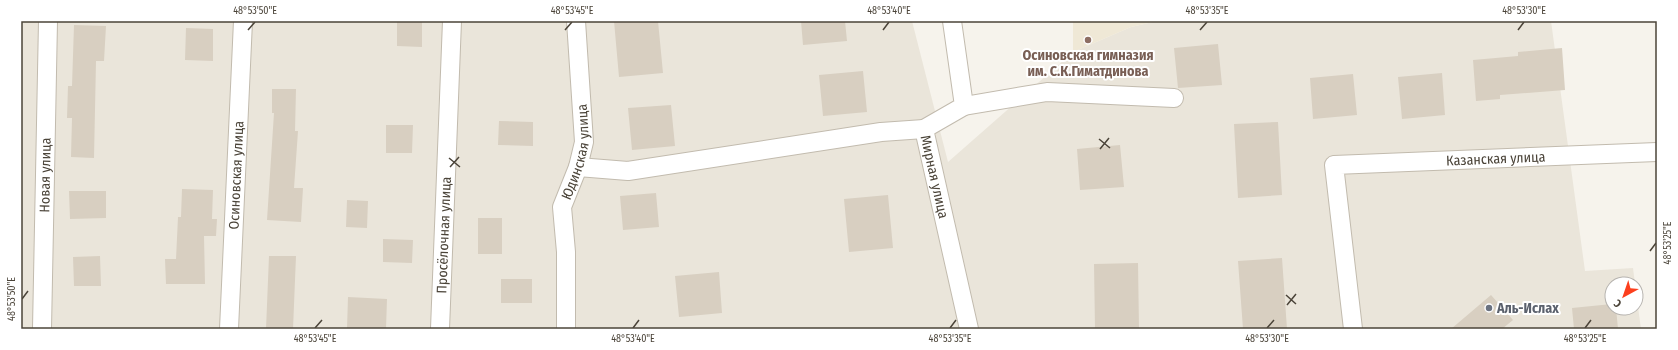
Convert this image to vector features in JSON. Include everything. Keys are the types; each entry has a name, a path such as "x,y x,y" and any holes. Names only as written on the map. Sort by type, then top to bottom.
{"street":[{"name":"Новая улица","path":"42,329 48,21"},
{"name":"Осиновская улица","path":"228,329 244,21"},
{"name":"Просёлочная улица","path":"440,329 452,21"},
{"name":"Юдинская улица","path":"566,329 566,252 562,207 578,166 584,142 576,21"},
{"path":"952,21 964,106 1047,92 1174,98"},
{"name":"Мирная улица","path":"964,106 924,129 969,329"},
{"path":"578,166 628,171 881,132 924,129"},
{"name":"Казанская улица","path":"1353,329 1334,165 1657,152"}],"shaded area":[{"path":"21,21 912,21 948,162 1073,52 1131,27 1157,21 1551,21 1585,271 1633,268 1634,276 1604,276 1604,316 1639,316 1641,329 21,329"},
{"name":"Осиновская гимназия им. С.К.Гиматдинова","path":"1073,21 1157,21 1131,27 1073,52"}],"building":[{"path":"397,21 422,21 422,47 397,46"},
{"path":"614,21 658,21 663,73 619,77"},
{"path":"801,21 845,21 847,41 803,45"},
{"path":"74,25 106,26 104,61 96,61 94,158 71,157 72,118 67,118 68,86 72,86"},
{"path":"186,28 213,29 213,61 185,60"},
{"path":"1218,44 1222,85 1178,88 1174,48"},
{"path":"1562,48 1565,90 1500,95 1500,99 1476,101 1473,60 1518,56 1518,52"},
{"path":"863,71 867,112 823,116 819,75"},
{"path":"1442,73 1445,115 1402,119 1398,77"},
{"path":"1353,74 1357,115 1313,119 1310,78"},
{"path":"272,89 296,89 295,131 298,131 294,188 303,188 301,222 267,220 274,113 272,113"},
{"path":"671,105 675,146 632,150 628,108"},
{"path":"499,121 533,122 533,146 498,145"},
{"path":"1278,122 1282,195 1238,198 1234,124"},
{"path":"386,125 413,125 412,153 386,153"},
{"path":"1120,145 1124,187 1080,190 1077,149"},
{"path":"182,189 213,190 212,219 217,219 216,236 204,236 205,284 166,284 165,259 176,259 178,217 181,217"},
{"path":"69,191 106,191 106,218 70,219"},
{"path":"656,193 659,227 623,230 620,196"},
{"path":"888,195 893,248 849,252 844,199"},
{"path":"347,200 368,201 367,228 346,227"},
{"path":"478,218 502,218 502,254 478,254"},
{"path":"383,239 413,240 412,263 383,262"},
{"path":"100,256 101,286 74,286 73,257"},
{"path":"269,256 296,256 293,329 266,329"},
{"path":"1282,258 1287,329 1243,329 1238,261"},
{"path":"1138,263 1139,329 1095,329 1094,264"},
{"path":"719,272 722,313 679,317 675,276"},
{"path":"501,279 532,279 532,303 501,303"},
{"name":"Аль-Ислах","path":"1491,295 1513,320 1502,329 1451,329"},
{"path":"348,297 387,299 386,329 347,329"},
{"path":"1604,305 1604,316 1617,316 1618,329 1574,329 1572,308"}],"place":[{"name":"Осиновская гимназия им. С.К.Гиматдинова","path":"1088,40"},
{"name":"Аль-Ислах","path":"1489,308"}]}
